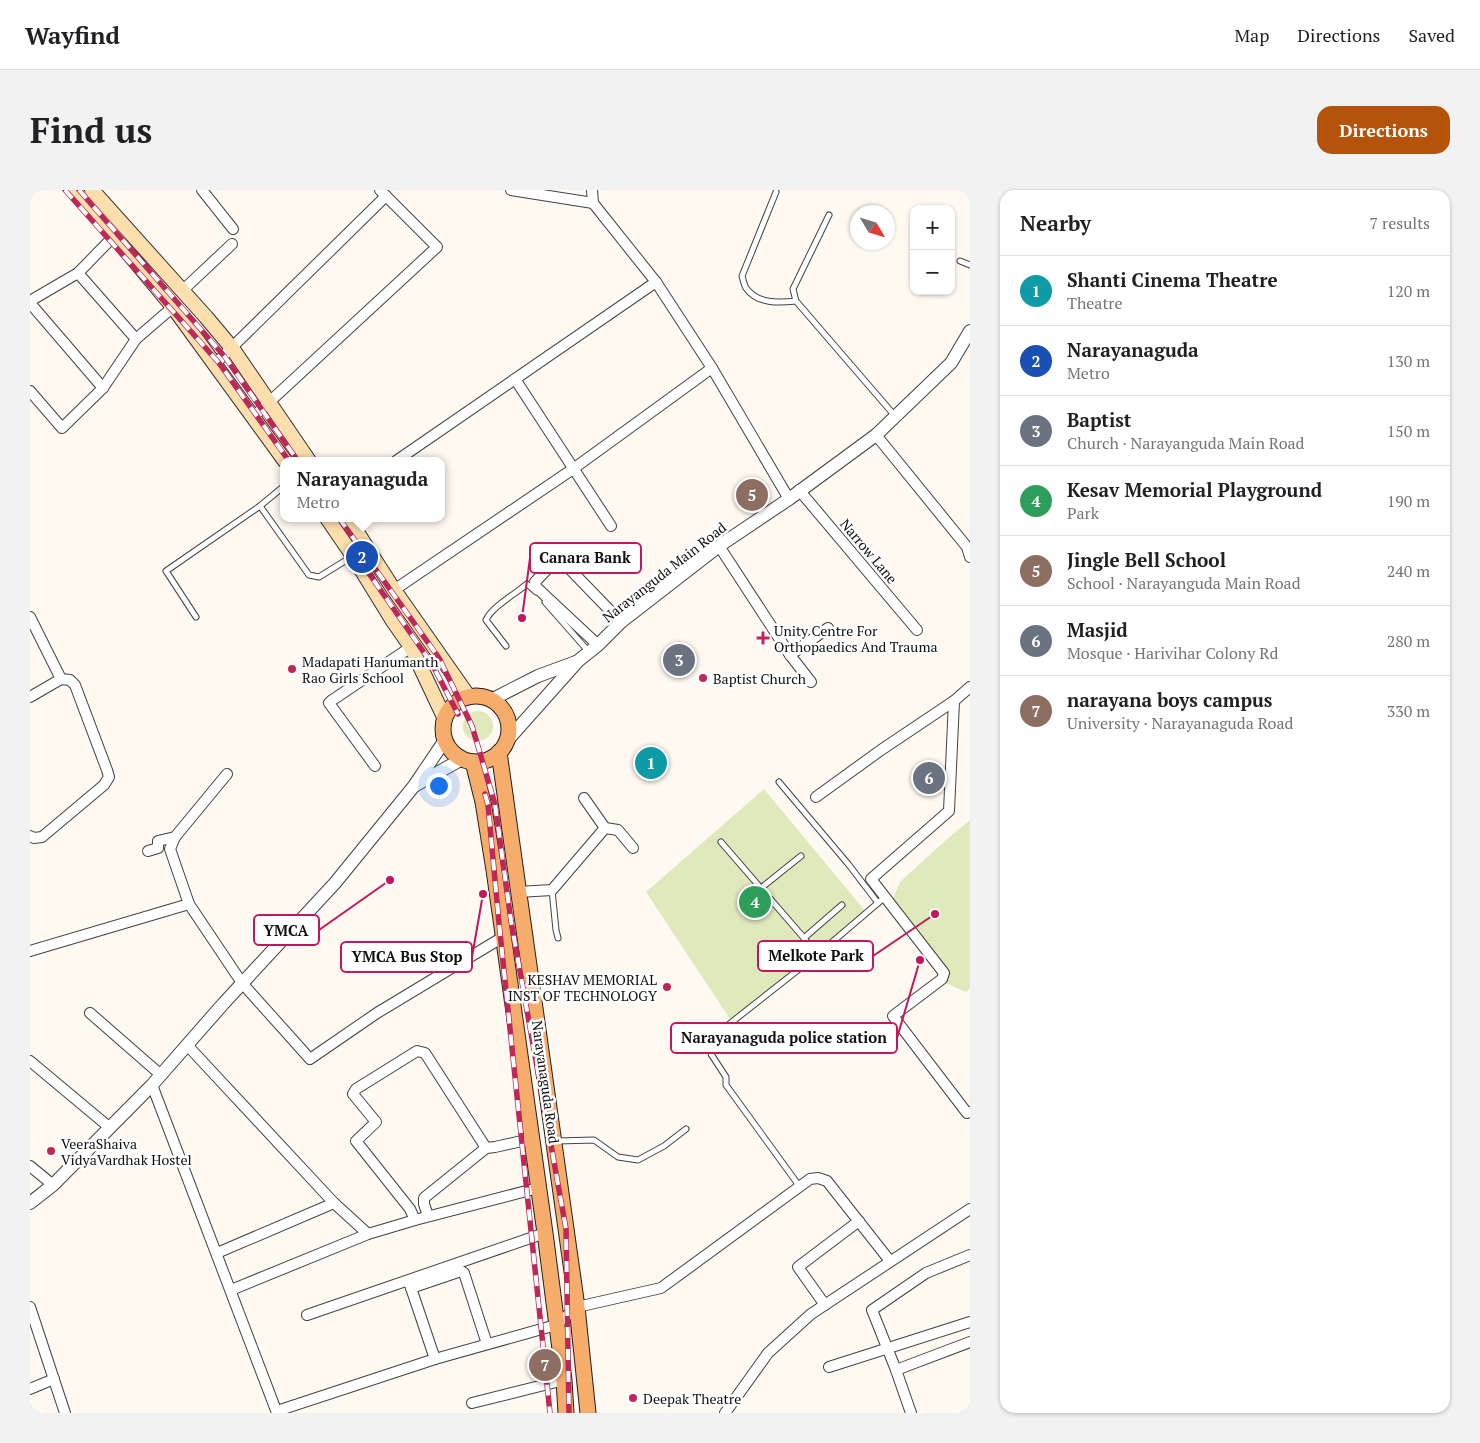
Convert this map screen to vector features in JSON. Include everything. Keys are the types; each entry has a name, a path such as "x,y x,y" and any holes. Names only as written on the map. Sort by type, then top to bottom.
{"main road":[{"path":"74,190 96,195 232,348 306,457"},
{"path":"96,195 114,236 173,307 282,457"},
{"path":"330,522 412,647 444,719"},
{"path":"351,522 394,590 469,697"},
{"path":"469,697 491,700 499,706 505,714 508,728 502,747 492,758 482,761 467,761 451,751 445,740 444,719 458,701 469,697"},
{"name":"Narayanaguda Road","path":"502,747 518,892 577,1307 588,1413"},
{"name":"Narayanaguda Road","path":"467,761 483,802 538,1188 564,1380 566,1413"},
{"path":"508,973 530,969"}],"street":[{"path":"202,190 233,229"},
{"path":"511,190 593,203"},
{"path":"592,190 593,203 656,282 712,368 789,499"},
{"path":"215,364 383,193 437,247 253,417"},
{"path":"103,388 30,302 78,273 114,236"},
{"path":"182,291 232,244"},
{"path":"78,273 136,339"},
{"path":"402,457 656,282"},
{"path":"30,391 62,428 103,388 136,339 173,307"},
{"name":"Narayanguda Main Road","path":"502,747 578,661 594,649 621,622 719,546 789,499 876,435 951,363 970,331"},
{"path":"394,590 573,469 712,368"},
{"path":"515,380 611,526"},
{"path":"876,435 969,549"},
{"name":"Narrow Lane","path":"799,490 917,630"},
{"path":"719,546 790,655 811,682"},
{"path":"594,649 536,587 535,582 555,561 561,560 621,622"},
{"path":"30,617 62,678"},
{"path":"790,655 828,628"},
{"path":"375,766 330,703 412,647"},
{"name":"Narayanguda Main Road","path":"491,700 538,676 578,661"},
{"path":"30,697 62,678 70,680 75,685 109,777 104,785 42,837 34,838 30,836"},
{"path":"816,797 954,701 970,687"},
{"path":"954,701 949,811 871,878 882,900 944,974 942,979 893,1016 968,1114 970,1112"},
{"path":"30,1203 53,1184 152,1085 242,983 335,883 414,786 445,740"},
{"path":"414,786 467,761"},
{"path":"227,774 175,836 170,849 190,904 242,983 310,1059 377,1013 503,937"},
{"path":"584,798 605,828 618,830 633,848"},
{"path":"518,892 552,890 605,828"},
{"path":"148,851 158,848 158,841 175,836"},
{"path":"30,951 190,904"},
{"path":"90,1013 161,1075"},
{"path":"188,1045 334,1203 368,1234"},
{"path":"415,1220 410,1209 356,1141 376,1122 353,1094 356,1089 417,1051 425,1053 486,1148"},
{"path":"30,1061 109,1127"},
{"path":"152,1085 277,1412 436,1359 556,1325 577,1307 661,1288 810,1179 818,1178 827,1181 890,1261"},
{"path":"428,1216 424,1198 486,1148 495,1148 531,1139"},
{"path":"30,1166 53,1184"},
{"path":"231,1290 368,1234 428,1216 538,1188"},
{"path":"217,1253 334,1203"},
{"path":"725,1413 768,1353 811,1314 970,1209"},
{"path":"825,1305 798,1267 859,1222"},
{"path":"410,1284 544,1233"},
{"path":"911,1413 888,1348 872,1310 926,1273 970,1255"},
{"path":"308,1315 410,1284 461,1271 464,1273 487,1344"},
{"path":"410,1284 436,1359"},
{"path":"30,1306 65,1413"},
{"path":"829,1368 970,1322"},
{"path":"896,1370 970,1342"},
{"path":"30,1389 54,1380"},
{"path":"472,1403 564,1380"}],"lane":[{"path":"776,192 742,276 746,287 756,297 768,301 796,301"},
{"path":"829,215 793,289 796,301 896,416"},
{"path":"960,260 970,265"},
{"path":"196,617 166,572 260,506 280,489"},
{"path":"260,506 309,575 319,577 353,556"},
{"path":"506,646 486,620 495,609 527,584 594,649"},
{"path":"779,782 849,865 882,900 818,955 723,1029 713,1041 711,1054 726,1077 726,1085 800,1187"},
{"path":"721,842 818,955"},
{"path":"762,888 801,856"},
{"path":"552,890 558,938"},
{"path":"804,938 842,906"},
{"path":"554,1141 594,1140 618,1157 638,1160 664,1146 686,1129"}],"green space":[{"path":"478,711 489,715 493,726 489,737 478,741 467,737 463,726 467,715"},
{"path":"764,789 866,912 732,1022 646,892"},
{"path":"970,820 970,988 966,992 946,983 930,962 892,901 900,882"}],"railway":[{"path":"65,190 219,363 286,457"},
{"path":"79,190 225,357 295,457"},
{"path":"342,522 439,658 472,726 495,804 511,921 566,1229 569,1413"},
{"path":"361,562 432,664 458,714"},
{"path":"485,794 488,805 550,1413"}],"place":[{"name":"Jingle Bell School","path":"752,495"},
{"name":"Narayanaguda","path":"362,557"},
{"name":"Canara Bank","path":"522,618"},
{"name":"Unity Centre For Orthopaedics And Trauma","path":"763,638"},
{"name":"Baptist","path":"679,660"},
{"name":"Madapati Hanumanth Rao Girls School","path":"292,669"},
{"name":"Baptist Church","path":"703,678"},
{"name":"Shanti Cinema Theatre","path":"651,763"},
{"name":"Masjid","path":"929,778"},
{"name":"YMCA","path":"390,880"},
{"name":"YMCA Bus Stop","path":"483,894"},
{"name":"Kesav Memorial Playground","path":"755,902"},
{"name":"Melkote Park","path":"935,914"},
{"name":"Narayanaguda police station","path":"920,960"},
{"name":"KESHAV MEMORIAL INST OF TECHNOLOGY","path":"667,987"},
{"name":"VeeraShaiva VidyaVardhak Hostel","path":"51,1151"},
{"name":"narayana boys campus","path":"545,1365"},
{"name":"Deepak Theatre","path":"633,1398"}]}
